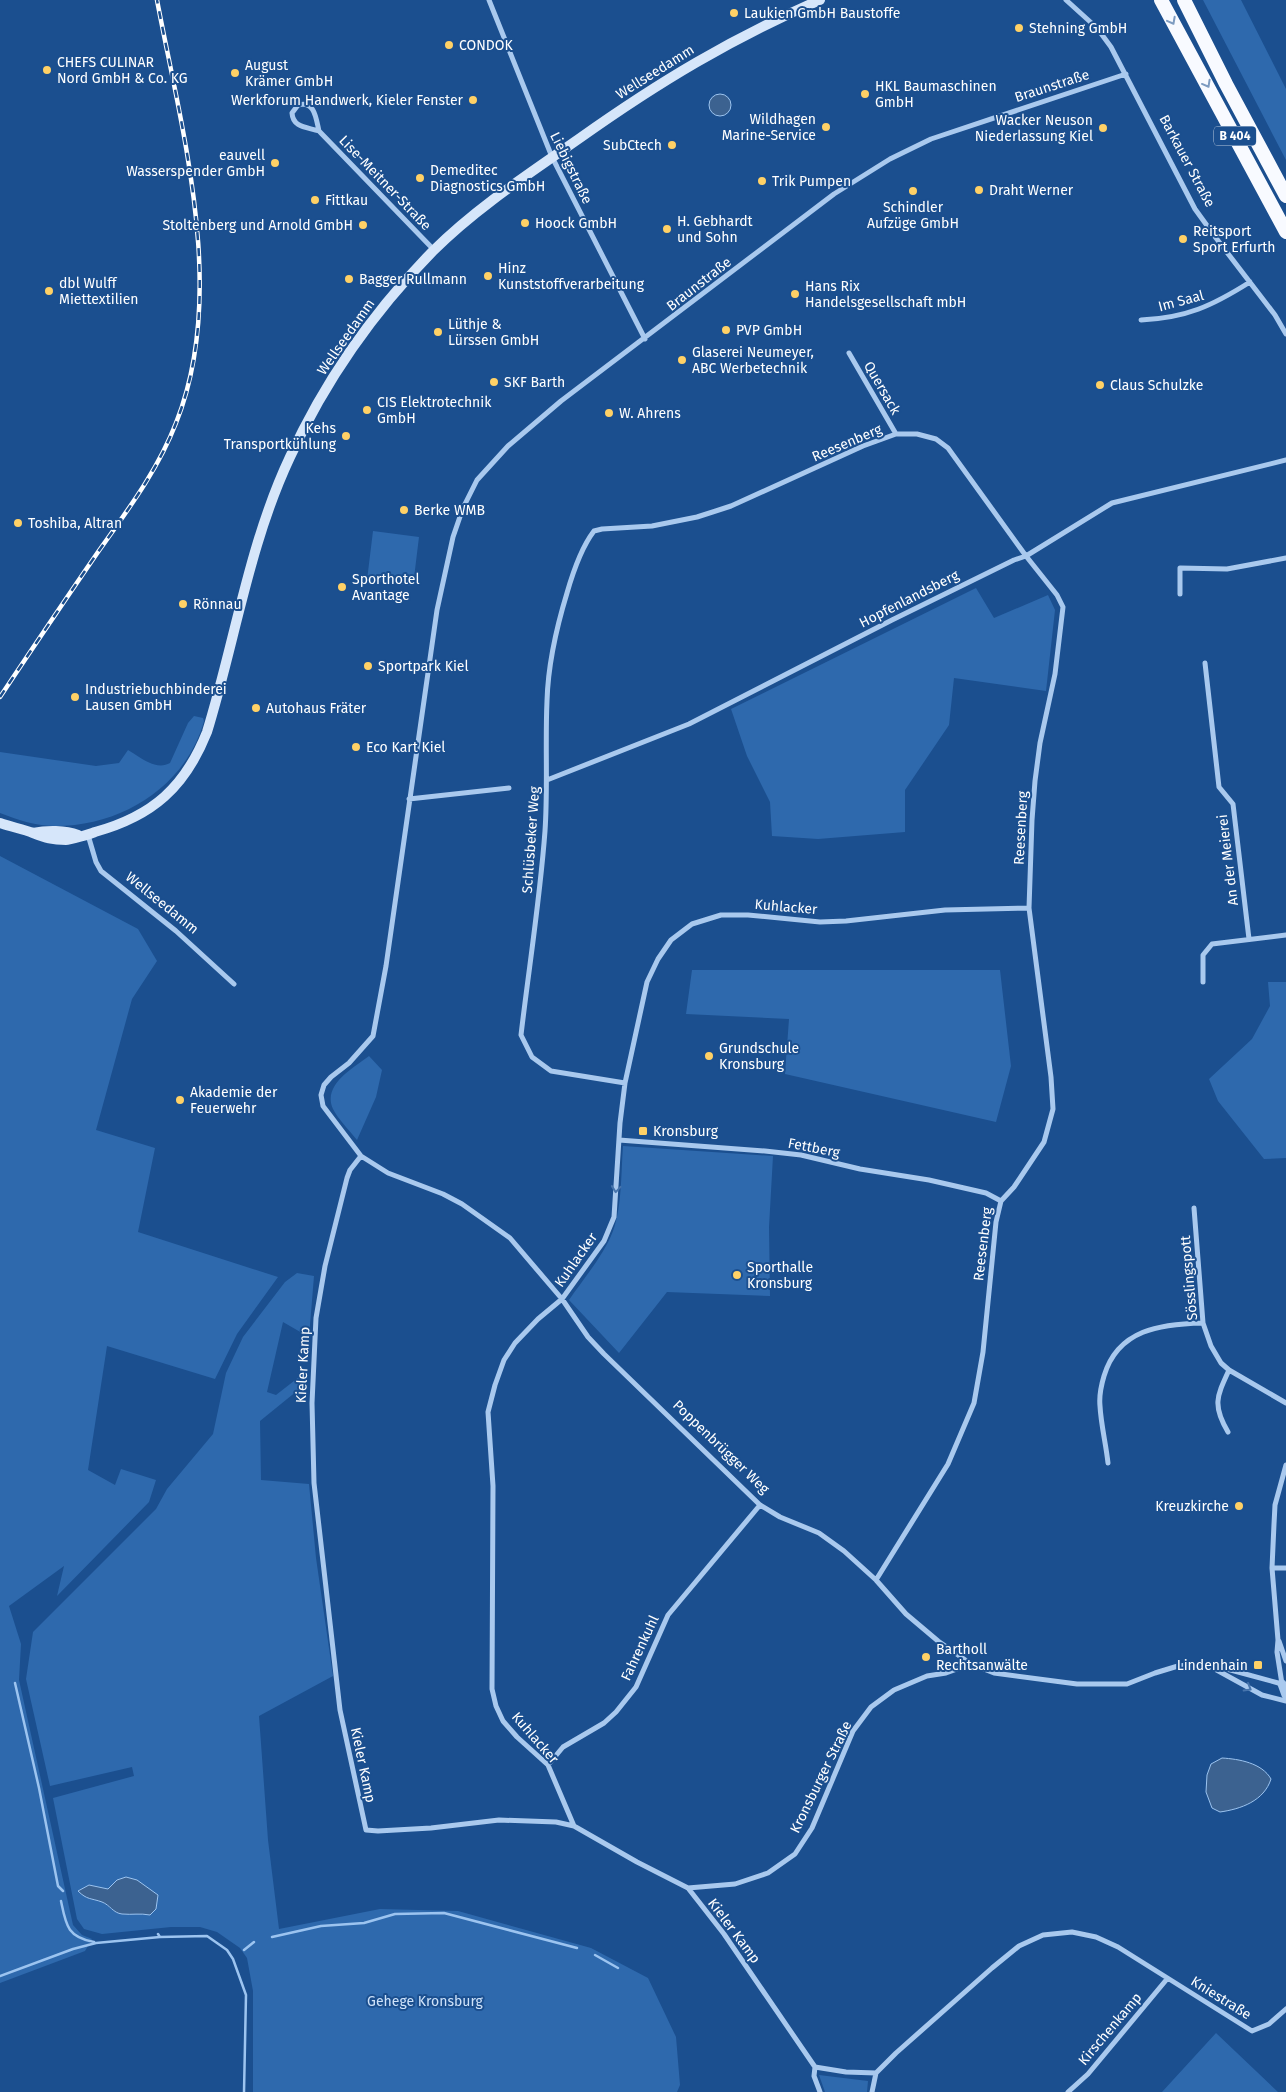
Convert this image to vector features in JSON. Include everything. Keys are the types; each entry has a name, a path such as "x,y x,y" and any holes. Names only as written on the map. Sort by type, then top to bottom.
{"highway":[{"name":"B 404","path":"1160,0 1286,232"},
{"name":"B 404","path":"1184,0 1217,67 1286,196"}],"main road":[{"name":"Wellseedamm","path":"0,823 33,833 42,831 69,832 83,835 118,825 152,808 174,788 196,757 210,720 255,550 289,458 317,402 367,329 393,295 434,250 494,201 552,157 645,92 778,18 820,0"}],"street":[{"name":"Liebigstraße","path":"489,0 552,157 645,339"},
{"name":"Barkauer Straße","path":"1066,0 1103,37 1126,74 1195,209 1276,314 1286,334"},
{"name":"Braunstraße","path":"324,1086 331,1077 349,1063 373,1036 386,966 437,610 453,537 463,508 477,480 516,439 561,402 834,194 890,159 931,139 1126,74"},
{"name":"Lise-Meitner-Straße","path":"319,131 297,125 293,121 292,113 298,105 306,104 311,106 314,110 319,131 434,250"},
{"name":"Im Saal","path":"1141,320 1164,319 1201,310 1250,282"},
{"name":"Quersack","path":"849,353 896,434"},
{"name":"Reesenberg","path":"594,531 652,526 698,517 731,506 863,446 896,434 916,434 936,439 948,448 1026,556 1057,595 1063,607 1055,674 1040,743 1032,820 1029,908 1051,1076 1053,1109 1044,1142 1014,1187 1001,1201 996,1222 983,1352 974,1403 948,1464 876,1580"},
{"name":"Hopfenlandsberg","path":"547,780 689,724 892,620 1014,560 1026,556 1112,503 1286,460"},
{"name":"Schlüsbeker Weg","path":"594,531 585,545 571,580 553,648 547,701 547,780 539,896 521,1035 532,1057 551,1071 625,1083"},
{"path":"1180,594 1180,568 1227,569 1286,558"},
{"name":"An der Meierei","path":"1205,663 1219,787 1233,804 1249,939"},
{"path":"409,799 508,788"},
{"name":"Wellseedamm","path":"83,835 101,871 176,930 234,984"},
{"name":"Kuhlacker","path":"574,1826 548,1765 517,1737 503,1721 496,1706 492,1689 493,1486 488,1412 499,1373 515,1344 538,1319 562,1300 604,1241 610,1229 614,1217 625,1083 647,982 658,959 671,940 692,924 721,915 748,915 820,922 945,910 1029,908"},
{"path":"1203,982 1203,955 1212,944 1286,936"},
{"name":"Poppenbrügger Weg","path":"324,1086 321,1095 323,1106 360,1156 388,1173 456,1201 494,1225 510,1238 562,1300 588,1337 760,1505 819,1533 844,1551 876,1580 906,1614 938,1641 971,1664 994,1673 1077,1684 1127,1684 1178,1666 1227,1669 1284,1684"},
{"name":"Fettberg","path":"619,1140 801,1155 860,1169 929,1180 986,1193 1001,1201"},
{"name":"Kieler Kamp","path":"360,1156 347,1178 325,1266 316,1318 312,1403 314,1482 340,1710 366,1830 431,1828 499,1820 538,1821 574,1826 637,1862 688,1888 724,1934 815,2067 814,2076 820,2092"},
{"name":"Sösslingspott","path":"1194,1208 1203,1323 1211,1346 1221,1363 1229,1370 1286,1403"},
{"path":"1108,1463 1100,1405 1101,1387 1107,1366 1116,1350 1130,1339 1149,1330 1176,1324 1203,1323"},
{"path":"1228,1432 1218,1413 1219,1392 1229,1370"},
{"path":"1286,1465 1275,1505 1272,1568 1278,1640 1277,1652 1286,1695"},
{"name":"Fahrenkuhl","path":"548,1765 563,1747 604,1722 616,1712 636,1687 668,1615 760,1505"},
{"path":"1272,1568 1286,1568"},
{"path":"1278,1640 1286,1661"},
{"name":"Kronsburger Straße","path":"688,1888 735,1884 768,1873 795,1854 812,1828 853,1732 871,1707 902,1686 927,1676 946,1673 971,1664"},
{"name":"Poppenbrügger Weg","path":"1213,1668 1262,1695 1286,1701"},
{"path":"872,2092 876,2073 992,1968 1019,1946 1043,1935 1072,1932 1096,1937 1118,1947 1167,1979"},
{"name":"Kniestraße","path":"1167,1979 1252,2031 1269,2024 1286,2008"},
{"name":"Kirschenkamp","path":"1068,2092 1088,2074 1167,1979"},
{"path":"815,2067 846,2072 876,2073"}],"green space":[{"path":"1203,0 1241,0 1286,89 1286,160"},
{"path":"373,531 419,537 413,586 367,580"},
{"path":"976,588 994,618 1048,595 1055,610 1046,691 954,678 949,725 905,790 905,832 818,839 772,836 770,802 747,756 731,709"},
{"path":"194,716 203,718 204,721 195,744 183,765 167,783 148,798 127,810 104,819 81,824 56,826 27,822 0,813 0,752 96,766 119,763 128,750 148,762 165,765 170,763 188,723"},
{"path":"0,856 138,929 157,961 132,999 96,1130 155,1148 138,1232 278,1277 237,1334 215,1379 107,1346 88,1470 115,1485 121,1469 156,1480 149,1502 57,1596 64,1566 9,1606 21,1644 19,1680 73,1925 82,1935 92,1939 85,1951 0,1983"},
{"path":"692,970 1000,970 1011,1066 996,1122 785,1074 789,1019 686,1014"},
{"path":"1268,982 1286,982 1286,1158 1264,1159 1218,1101 1209,1079 1252,1039 1270,1006"},
{"path":"369,1056 382,1070 376,1097 357,1140 333,1109 332,1092 341,1078"},
{"path":"623,1146 773,1156 769,1227 770,1296 667,1292 619,1353 569,1300 599,1258 613,1231 620,1200"},
{"name":"Gehege Kronsburg","path":"297,1273 314,1276 309,1337 283,1322 267,1392 276,1395 308,1370 308,1382 260,1421 261,1480 309,1484 316,1558 333,1676 259,1716 268,1840 279,1929 380,1909 458,1911 591,1948 648,1978 676,2037 680,2085 677,2092 253,2092 253,1991 247,1958 240,1948 217,1932 200,1927 171,1927 102,1934 84,1929 77,1919 53,1798 134,1776 132,1767 50,1786 26,1679 33,1632 156,1509 167,1489 213,1434 226,1373 243,1337 285,1282","holes":["117,1880 150,1915 119,1913 102,1902 87,1897 78,1891 89,1885 108,1889"]},
{"path":"1216,2033 1278,2092 1162,2092"},
{"path":"819,2075 868,2081 867,2092 825,2092"}],"shaded area":[{"path":"716,94 724,94 731,101 731,109 724,116 716,116 709,109 709,101"},
{"path":"1222,1758 1236,1759 1262,1769 1271,1779 1268,1787 1251,1803 1236,1809 1220,1812 1212,1808 1206,1792 1207,1775 1211,1764"},
{"path":"126,1877 137,1880 158,1895 156,1909 150,1915 119,1913 105,1903 87,1897 78,1891 89,1885 108,1889 117,1880"}],"waterway":[{"path":"15,1683 39,1788 58,1886 63,1891"},
{"path":"61,1901 64,1917 69,1929 78,1937 94,1942"},
{"path":"272,1937 321,1926 364,1923 395,1914 444,1913 577,1948"},
{"path":"158,1934 160,1937 207,1936 227,1950 233,1959 246,1995 244,2092"},
{"path":"0,1976 73,1949 96,1943 160,1937"},
{"path":"244,1950 254,1942"},
{"path":"595,1955 618,1968"}],"railway":[{"path":"0,697 151,474 176,423 191,373 198,321 199,267 195,212 188,158 157,0"}],"place":[{"name":"Laukien GmbH Baustoffe","path":"734,13"},
{"name":"Stehning GmbH","path":"1019,28"},
{"name":"CONDOK","path":"449,45"},
{"name":"CHEFS CULINAR Nord GmbH & Co. KG","path":"47,70"},
{"name":"August Krämer GmbH","path":"235,73"},
{"name":"HKL Baumaschinen GmbH","path":"865,94"},
{"name":"Werkforum Handwerk, Kieler Fenster","path":"473,100"},
{"name":"Wildhagen Marine-Service","path":"826,127"},
{"name":"Wacker Neuson Niederlassung Kiel","path":"1103,128"},
{"name":"SubCtech","path":"672,145"},
{"name":"eauvell Wasserspender GmbH","path":"275,163"},
{"name":"Demeditec Diagnostics GmbH","path":"420,178"},
{"name":"Trik Pumpen","path":"762,181"},
{"name":"Draht Werner","path":"979,190"},
{"name":"Schindler Aufzüge GmbH","path":"913,191"},
{"name":"Fittkau","path":"315,200"},
{"name":"Hoock GmbH","path":"525,223"},
{"name":"Stoltenberg und Arnold GmbH","path":"363,225"},
{"name":"H. Gebhardt und Sohn","path":"667,229"},
{"name":"Reitsport Sport Erfurth","path":"1183,239"},
{"name":"Hinz Kunststoffverarbeitung","path":"488,276"},
{"name":"Bagger Rullmann","path":"349,279"},
{"name":"dbl Wulff Miettextilien","path":"49,291"},
{"name":"Hans Rix Handelsgesellschaft mbH","path":"795,294"},
{"name":"PVP GmbH","path":"726,330"},
{"name":"Lüthje & Lürssen GmbH","path":"438,332"},
{"name":"Glaserei Neumeyer, ABC Werbetechnik","path":"682,360"},
{"name":"SKF Barth","path":"494,382"},
{"name":"Claus Schulzke","path":"1100,385"},
{"name":"CIS Elektrotechnik GmbH","path":"367,410"},
{"name":"W. Ahrens","path":"609,413"},
{"name":"Kehs Transportkühlung","path":"346,436"},
{"name":"Berke WMB","path":"404,510"},
{"name":"Toshiba, Altran","path":"18,523"},
{"name":"Sporthotel Avantage","path":"342,587"},
{"name":"Rönnau","path":"183,604"},
{"name":"Sportpark Kiel","path":"368,666"},
{"name":"Industriebuchbinderei Lausen GmbH","path":"75,697"},
{"name":"Autohaus Fräter","path":"256,708"},
{"name":"Eco Kart Kiel","path":"356,747"},
{"name":"Grundschule Kronsburg","path":"709,1056"},
{"name":"Akademie der Feuerwehr","path":"180,1100"},
{"name":"Kronsburg","path":"643,1131"},
{"name":"Sporthalle Kronsburg","path":"737,1275"},
{"name":"Kreuzkirche","path":"1239,1506"},
{"name":"Bartholl Rechtsanwälte","path":"926,1657"},
{"name":"Lindenhain","path":"1258,1665"}]}
